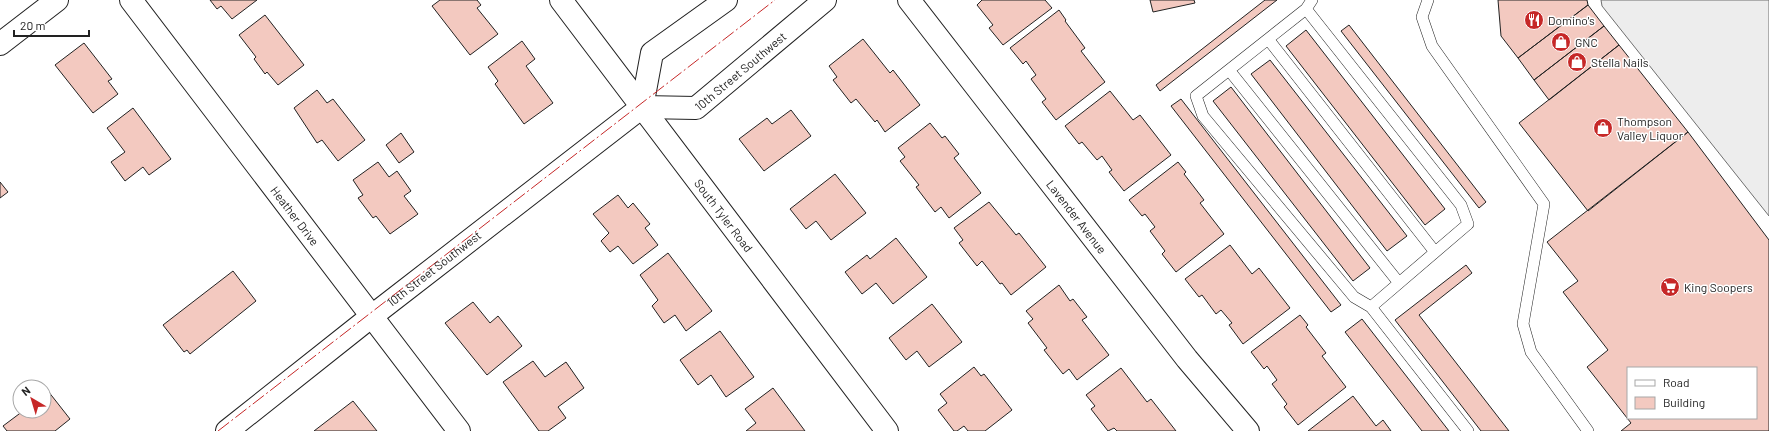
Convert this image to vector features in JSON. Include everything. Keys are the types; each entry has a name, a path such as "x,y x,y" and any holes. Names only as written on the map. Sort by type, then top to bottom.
{"street":[{"path":"0,44 57,0"},
{"name":"Heather Drive","path":"131,0 459,431"},
{"name":"South Tyler Road","path":"562,0 887,431"},
{"path":"642,107 652,53 726,0"},
{"name":"10th Street Southwest","path":"227,431 372,316 642,107 696,108 825,0"},
{"name":"Lavender Avenue","path":"909,0 1187,359 1248,431"}],"lane":[{"path":"1428,0 1422,17 1432,46 1544,204 1524,324 1531,352 1588,431"},
{"path":"1371,307 1468,224 1461,206 1309,5 1196,96 1203,116 1354,297 1371,307 1468,431"},
{"path":"1268,39 1435,252"},
{"path":"1229,70 1399,283"}],"shaded area":[{"path":"1601,0 1769,0 1769,216 1602,6"}],"building":[{"path":"210,0 257,0 232,19 221,6 217,9"},
{"path":"440,0 477,0 481,5 477,8 498,34 470,55 432,6"},
{"path":"982,0 1045,0 1052,8 1003,45 989,28 993,25 977,5"},
{"path":"1150,0 1194,0 1195,3 1153,12"},
{"path":"1265,0 1277,0 1160,91 1156,85"},
{"name":"Domino's","path":"1498,0 1587,0 1588,5 1518,58 1501,36"},
{"name":"GNC","path":"1588,5 1604,26 1534,80 1518,58"},
{"path":"1059,10 1066,20 1065,21 1085,48 1081,51 1105,82 1056,120 1042,102 1046,99 1031,79 1036,75 1026,61 1023,64 1010,48"},
{"path":"265,15 304,65 278,85 267,72 265,74 254,59 256,57 239,35"},
{"path":"1349,25 1486,202 1479,208 1341,31"},
{"name":"Stella Nails","path":"1604,26 1619,45 1549,100 1534,80"},
{"path":"1306,30 1445,209 1425,225 1286,46"},
{"path":"863,39 890,73 893,70 920,105 885,132 877,120 875,122 856,99 851,103 833,80 837,77 829,66"},
{"path":"522,41 535,59 526,66 553,103 524,124 495,84 498,81 488,67"},
{"path":"84,43 112,79 108,81 118,94 93,113 55,65"},
{"name":"Thompson Valley Liquor","path":"1619,45 1688,132 1588,211 1519,123"},
{"path":"1270,60 1407,236 1387,251 1251,74"},
{"path":"1231,87 1370,268 1353,281 1213,101"},
{"path":"317,90 327,103 333,99 365,140 338,161 322,140 317,143 294,108"},
{"path":"1110,91 1133,120 1140,115 1171,155 1124,191 1109,172 1112,170 1102,156 1097,160 1082,142 1079,144 1065,126"},
{"path":"1181,99 1341,305 1331,312 1171,106"},
{"path":"133,108 171,159 149,175 143,167 125,181 111,162 125,152 107,128"},
{"path":"791,110 811,136 764,171 739,139 767,118 772,124"},
{"path":"930,123 942,138 945,136 959,154 954,158 981,193 949,218 941,207 935,212 916,187 919,185 900,161 905,157 898,148"},
{"name":"King Soopers","path":"1688,132 1769,240 1769,431 1621,431 1631,423 1628,419 1757,419 1757,367 1627,367 1627,418 1587,367 1608,350 1563,292 1578,281 1547,242"},
{"path":"401,133 414,152 399,163 386,145"},
{"path":"378,162 389,177 397,171 411,191 404,196 418,214 390,234 376,216 373,218 358,198 363,195 353,180"},
{"path":"1178,162 1186,172 1184,174 1204,200 1200,203 1224,234 1176,272 1162,254 1165,251 1150,231 1155,227 1145,214 1142,216 1129,200"},
{"path":"835,174 866,213 831,240 816,221 806,229 790,209"},
{"path":"0,182 8,192 0,198"},
{"path":"618,195 628,208 633,203 650,224 645,228 658,245 633,264 618,246 610,252 601,241 609,233 593,214"},
{"path":"989,202 1016,235 1019,233 1046,267 1011,295 1002,283 1000,284 982,261 977,266 959,243 963,240 954,228"},
{"path":"896,238 927,277 893,304 876,283 862,294 845,272 867,255 870,259"},
{"path":"1230,245 1252,274 1259,268 1290,308 1243,344 1229,325 1232,323 1221,310 1216,314 1202,295 1199,297 1185,279"},
{"path":"668,253 712,311 686,331 675,315 664,323 652,306 658,300 640,275"},
{"path":"1466,265 1472,273 1419,315 1509,431 1481,431 1395,320"},
{"path":"233,271 256,301 190,354 187,350 184,352 163,325"},
{"path":"1059,285 1070,301 1073,299 1087,317 1082,320 1109,355 1077,380 1069,369 1063,374 1044,350 1047,348 1028,323 1033,319 1026,311"},
{"path":"473,302 490,323 498,316 522,346 487,375 445,323"},
{"path":"932,304 962,342 929,367 917,351 906,360 889,338"},
{"path":"1300,315 1308,325 1306,327 1326,353 1322,356 1346,387 1298,425 1284,407 1287,404 1272,384 1277,380 1267,366 1264,369 1251,352"},
{"path":"1362,319 1449,431 1422,431 1345,332"},
{"path":"720,331 754,377 726,397 711,375 698,385 680,360"},
{"path":"533,361 545,377 566,362 584,388 558,407 566,418 548,431 539,431 503,382"},
{"path":"974,367 981,376 984,374 1012,410 985,431 968,431 964,426 957,431 954,431 938,410 947,403 940,394"},
{"path":"1121,368 1147,402 1151,399 1176,431 1117,431 1114,428 1108,431 1091,409 1095,406 1086,395"},
{"path":"773,388 805,431 746,431 756,423 745,409"},
{"path":"52,396 70,419 55,431 7,431 3,426 12,419 52,419"},
{"path":"1353,396 1376,426 1383,420 1391,431 1308,431"},
{"path":"353,401 377,431 314,431"}],"power":[{"path":"218,431 775,0"}],"place":[{"name":"Domino's","path":"1534,20"},
{"name":"GNC","path":"1561,42"},
{"name":"Stella Nails","path":"1577,62"},
{"name":"Thompson Valley Liquor","path":"1603,128"},
{"name":"King Soopers","path":"1670,287"}]}
